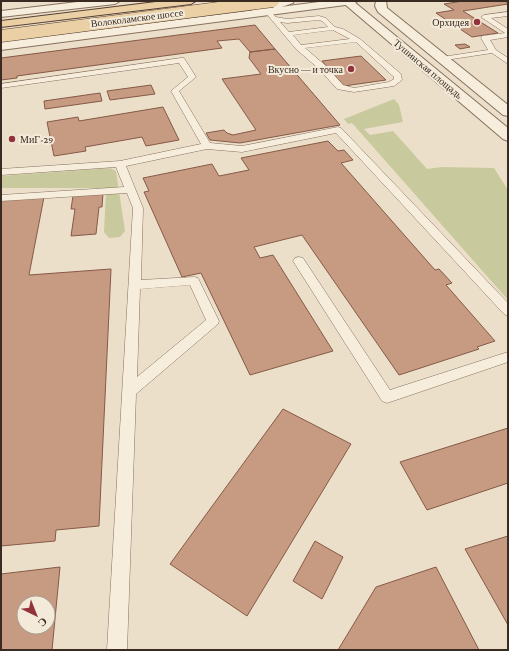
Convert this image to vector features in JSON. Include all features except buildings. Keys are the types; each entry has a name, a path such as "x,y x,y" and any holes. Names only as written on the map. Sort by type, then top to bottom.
{"main road":[{"name":"Волоколамское шоссе","path":"1,24 192,1"},
{"name":"Волоколамское шоссе","path":"1,36 271,11"}],"street":[{"path":"1,14 115,1"},
{"path":"256,13 289,1"},
{"path":"1,46 349,1"},
{"name":"Тушинская площадь","path":"349,1 508,136"},
{"name":"Тушинская площадь","path":"381,1 380,6 382,10 508,112"}],"lane":[{"path":"271,11 287,21 319,18 324,19 333,28"},
{"path":"271,11 288,34 299,47 323,68 340,88 347,90 391,84 398,80 398,76 356,40 340,29 333,28 288,34"},
{"path":"508,14 484,17 508,34"},
{"path":"508,34 485,38 493,51 508,62"},
{"path":"299,47 356,40"},
{"path":"442,59 493,51"},
{"path":"1,86 181,60 192,77 175,91 207,146"},
{"path":"1,172 120,164 207,146 242,149 338,130 508,311"},
{"path":"117,650 138,208 120,164"},
{"path":"1,198 131,190"},
{"path":"299,261 387,397 508,357"},
{"path":"130,391 213,322 194,281 135,285"}],"green space":[{"path":"394,99 399,105 403,122 364,129 370,135 393,131 427,169 442,167 494,168 508,190 508,300 352,123 348,124 344,119"},
{"path":"110,168 116,171 125,231 120,237 109,238 104,232 106,191 99,188 1,188 1,176"}],"place":[{"name":"Орхидея","path":"477,22"},
{"name":"Вкусно — и точка","path":"351,69"},
{"name":"МиГ-29","path":"12,139"}]}
